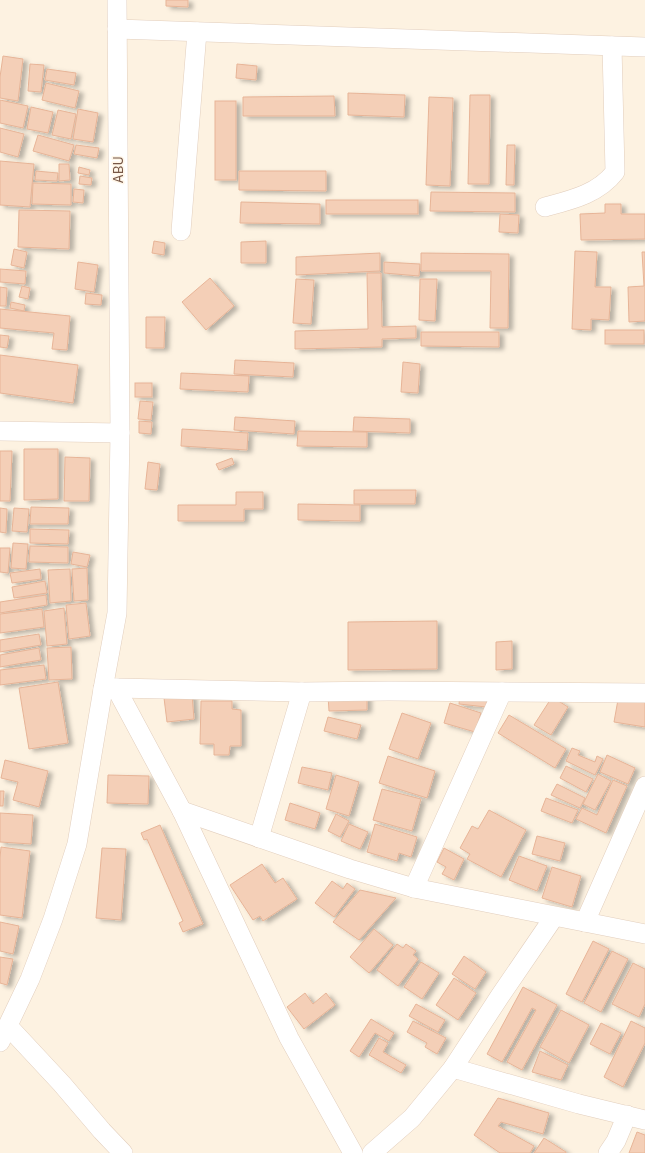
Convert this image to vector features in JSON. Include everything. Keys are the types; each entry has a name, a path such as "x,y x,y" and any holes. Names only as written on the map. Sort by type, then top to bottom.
{"street":[{"name":"ABU","path":"4,1034 30,979 53,920 77,844 110,689 117,613 120,433 117,0"},
{"path":"118,29 645,47"},
{"path":"180,231 197,32"},
{"path":"545,207 595,190 607,182 615,172 612,46"},
{"path":"0,431 120,433"},
{"path":"110,689 302,692 389,690 645,693"},
{"path":"110,689 182,811 289,1038 353,1153"},
{"path":"259,838 302,692"},
{"path":"414,888 502,692"},
{"path":"585,922 645,786"},
{"path":"182,811 350,869 414,888 645,934"},
{"path":"372,1153 412,1118 453,1068 554,917"},
{"path":"4,1034 62,1084 123,1153"},
{"path":"453,1068 579,1104 645,1120"},
{"path":"608,1153 616,1141 627,1115"}],"building":[{"path":"166,0 188,0 188,7 166,6"},
{"path":"3,56 23,59 18,101 0,98 0,77"},
{"path":"30,64 44,65 41,92 28,91"},
{"path":"237,64 257,66 256,80 236,78"},
{"path":"47,69 76,73 74,85 45,80"},
{"path":"46,83 79,91 75,108 42,100"},
{"path":"348,93 405,95 404,117 348,115"},
{"path":"470,95 490,95 489,184 468,184"},
{"path":"334,96 335,116 243,116 243,97"},
{"path":"429,97 453,98 450,186 426,185"},
{"path":"0,100 28,106 23,128 0,123"},
{"path":"215,101 236,101 236,180 215,180"},
{"path":"31,107 53,112 48,133 27,129"},
{"path":"78,109 98,113 93,142 73,139"},
{"path":"58,110 76,114 71,139 52,135"},
{"path":"0,128 24,134 18,157 0,152"},
{"path":"38,135 74,145 69,161 33,151"},
{"path":"76,145 99,148 97,158 74,154"},
{"path":"507,145 515,145 514,185 506,185"},
{"path":"0,161 34,164 30,207 0,205"},
{"path":"59,164 69,164 70,180 59,181"},
{"path":"79,167 90,170 89,175 78,173"},
{"path":"36,171 58,173 57,181 35,180"},
{"path":"239,171 326,171 326,191 239,190"},
{"path":"80,176 92,178 91,185 79,184"},
{"path":"33,183 71,184 71,205 32,204"},
{"path":"74,189 84,190 83,203 73,202"},
{"path":"431,192 515,193 515,212 430,211"},
{"path":"326,200 418,200 418,214 326,214"},
{"path":"241,202 320,204 320,224 240,223"},
{"path":"605,204 621,204 621,214 645,214 645,239 581,240 580,214 605,213"},
{"path":"19,210 70,211 69,249 18,247"},
{"path":"500,214 519,215 518,233 499,232"},
{"path":"154,241 165,243 164,255 152,253"},
{"path":"266,241 266,263 241,263 241,242"},
{"path":"14,249 27,252 24,268 11,265"},
{"path":"575,251 597,252 595,287 611,287 609,320 591,319 591,330 572,329"},
{"path":"642,252 645,252 645,321 629,322 628,287 644,286"},
{"path":"380,253 380,271 296,275 296,257"},
{"path":"421,253 509,254 508,328 490,328 491,271 421,271"},
{"path":"78,262 98,265 94,292 75,289"},
{"path":"384,262 420,264 419,276 384,273"},
{"path":"0,269 26,271 25,284 0,282"},
{"path":"367,273 381,273 382,327 416,326 416,338 382,339 382,347 295,349 295,331 368,329"},
{"path":"210,278 234,306 206,330 182,302"},
{"path":"296,279 314,280 311,324 293,323"},
{"path":"420,279 437,279 435,321 419,320"},
{"path":"22,286 30,288 28,299 19,297"},
{"path":"0,287 7,288 6,306 0,306"},
{"path":"86,293 102,295 101,305 85,304"},
{"path":"11,302 25,305 24,311 10,308"},
{"path":"0,309 70,316 67,350 52,349 54,333 0,328"},
{"path":"146,317 165,317 164,348 146,348"},
{"path":"605,330 644,330 644,344 605,344"},
{"path":"421,332 499,332 499,347 421,346"},
{"path":"0,335 9,336 7,348 0,347"},
{"path":"0,355 78,365 73,403 0,393"},
{"path":"235,360 294,363 293,377 234,374"},
{"path":"403,362 420,364 418,393 401,392"},
{"path":"181,373 249,376 248,392 180,389"},
{"path":"135,383 152,383 152,397 135,397"},
{"path":"140,401 153,402 151,420 138,419"},
{"path":"235,417 295,421 294,434 234,430"},
{"path":"354,417 410,419 410,433 353,431"},
{"path":"139,421 152,422 151,434 139,433"},
{"path":"182,429 248,433 247,450 181,446"},
{"path":"298,431 367,432 367,447 297,446"},
{"path":"24,449 58,449 58,499 24,500"},
{"path":"0,451 12,451 10,501 0,501"},
{"path":"65,457 90,458 89,501 64,501"},
{"path":"232,458 234,464 219,470 216,464"},
{"path":"148,462 160,464 157,490 145,489"},
{"path":"354,490 416,490 415,504 354,504"},
{"path":"236,492 263,492 263,509 244,509 244,521 178,521 178,505 236,505"},
{"path":"298,504 360,505 360,521 298,520"},
{"path":"31,507 69,508 68,524 30,524"},
{"path":"0,508 7,509 6,533 0,532"},
{"path":"14,508 29,509 27,532 12,531"},
{"path":"30,529 69,530 68,544 30,543"},
{"path":"13,543 28,544 26,569 11,568"},
{"path":"30,546 68,547 68,563 29,562"},
{"path":"0,548 10,548 8,573 0,572"},
{"path":"73,552 90,555 87,567 71,564"},
{"path":"87,568 88,600 74,601 72,569"},
{"path":"40,569 41,579 12,583 10,573"},
{"path":"70,569 71,601 50,603 48,570"},
{"path":"45,581 47,593 14,598 12,587"},
{"path":"46,595 47,605 0,613 0,602"},
{"path":"86,603 90,636 69,639 66,605"},
{"path":"64,608 67,644 47,646 44,611"},
{"path":"42,609 44,627 0,633 0,614"},
{"path":"437,621 437,669 348,670 348,622"},
{"path":"39,634 41,645 0,652 0,640"},
{"path":"512,641 512,669 496,670 496,642"},
{"path":"71,647 72,679 49,680 47,648"},
{"path":"39,648 41,660 0,667 0,655"},
{"path":"44,665 46,679 0,685 0,670"},
{"path":"58,682 68,743 29,749 19,688"},
{"path":"192,694 194,719 167,722 164,698"},
{"path":"460,694 487,697 486,707 459,704"},
{"path":"619,694 645,698 645,727 614,722"},
{"path":"328,696 367,696 367,710 329,711"},
{"path":"552,697 568,707 551,735 534,725"},
{"path":"201,701 232,701 232,709 241,710 241,746 230,746 229,755 214,755 214,744 200,744"},
{"path":"450,703 481,713 475,732 444,723"},
{"path":"402,713 431,723 418,759 389,749"},
{"path":"509,715 566,749 555,768 498,733"},
{"path":"328,717 361,725 357,739 324,731"},
{"path":"572,748 580,751 578,755 595,762 597,756 603,759 595,775 566,761"},
{"path":"607,755 635,768 628,784 600,772"},
{"path":"388,756 435,771 427,798 379,783"},
{"path":"5,760 48,771 39,807 13,800 18,782 1,778"},
{"path":"566,766 593,779 586,792 560,778"},
{"path":"302,767 332,773 328,790 298,783"},
{"path":"598,774 611,781 595,810 583,804"},
{"path":"108,775 149,776 148,804 107,803"},
{"path":"336,775 359,782 349,816 326,809"},
{"path":"613,780 627,786 606,833 576,819 582,808 597,815"},
{"path":"557,784 585,798 580,808 551,795"},
{"path":"382,789 421,799 412,831 373,820"},
{"path":"0,791 4,791 3,806 0,806"},
{"path":"546,798 578,810 572,823 541,811"},
{"path":"290,803 320,813 315,829 285,820"},
{"path":"489,810 526,830 501,877 467,859 470,854 460,848 472,826 478,829"},
{"path":"0,813 33,815 31,844 0,842"},
{"path":"336,814 349,821 340,837 328,831"},
{"path":"349,824 368,832 360,849 341,841"},
{"path":"375,824 417,837 411,857 399,853 397,861 367,852"},
{"path":"160,825 203,924 183,932 179,923 183,921 147,839 144,840 141,833"},
{"path":"537,836 565,843 560,861 532,854"},
{"path":"1,847 30,851 22,918 0,915"},
{"path":"102,848 126,849 121,920 96,918"},
{"path":"444,848 464,859 454,880 442,874 446,867 437,862"},
{"path":"519,856 547,866 537,891 509,880"},
{"path":"262,864 275,883 283,878 297,899 263,921 260,916 253,920 230,885"},
{"path":"552,867 581,876 572,907 542,898"},
{"path":"332,881 343,889 347,883 355,889 334,917 315,903"},
{"path":"360,890 396,898 359,940 333,922"},
{"path":"0,922 19,926 13,954 0,951"},
{"path":"374,929 393,945 369,973 350,957"},
{"path":"593,941 609,949 582,1002 566,994"},
{"path":"397,944 403,948 406,944 416,951 413,955 418,959 398,986 377,970"},
{"path":"612,951 628,959 601,1012 584,1003"},
{"path":"464,956 486,972 475,989 452,974"},
{"path":"0,957 13,959 7,985 0,983"},
{"path":"421,962 439,973 422,999 404,987"},
{"path":"633,963 645,969 645,1004 639,1017 612,1004"},
{"path":"454,978 476,993 458,1020 436,1005"},
{"path":"523,987 557,1005 522,1070 507,1062 536,1010 532,1008 502,1062 487,1054"},
{"path":"305,993 313,1004 326,993 335,1005 304,1029 287,1007"},
{"path":"416,1004 445,1020 438,1032 409,1016"},
{"path":"561,1010 589,1025 569,1063 540,1047"},
{"path":"371,1019 394,1033 389,1041 375,1033 359,1057 350,1051"},
{"path":"413,1021 446,1038 437,1054 425,1047 427,1043 407,1032"},
{"path":"631,1021 645,1028 645,1043 623,1087 604,1077"},
{"path":"601,1023 621,1033 610,1054 590,1044"},
{"path":"379,1038 388,1043 383,1052 406,1065 401,1073 369,1055"},
{"path":"540,1051 568,1065 561,1080 532,1072"},
{"path":"498,1098 549,1113 543,1134 501,1122 498,1126 534,1146 530,1153 500,1153 474,1135"},
{"path":"637,1132 645,1135 645,1153 629,1153"},
{"path":"544,1138 566,1152 566,1153 534,1153"}]}
